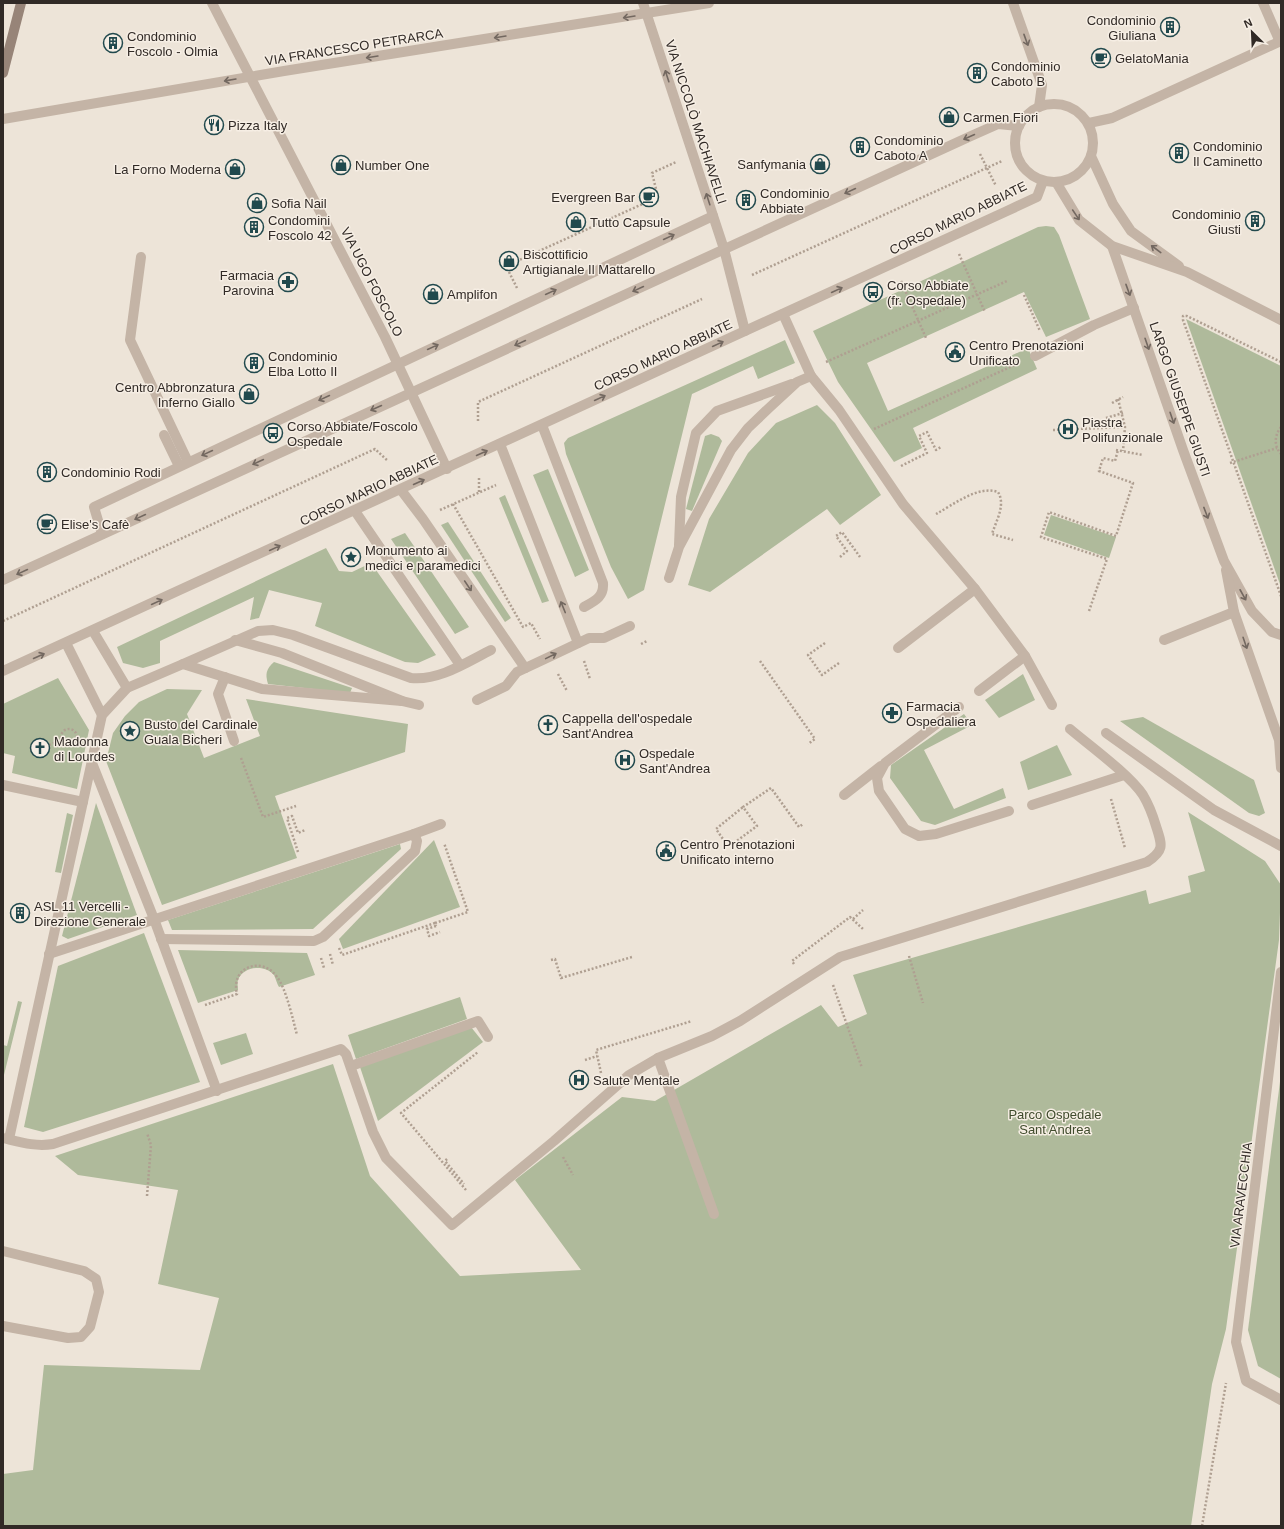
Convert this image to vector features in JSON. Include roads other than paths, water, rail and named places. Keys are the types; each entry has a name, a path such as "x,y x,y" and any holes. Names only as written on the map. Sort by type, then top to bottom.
{"main road":[{"path":"3,73 21,3"}],"street":[{"name":"VIA UGO FOSCOLO","path":"212,3 252,77 398,363 447,469"},
{"name":"VIA NICCOLÒ MACHIAVELLI","path":"643,3 724,249"},
{"name":"VIA FRANCESCO PETRARCA","path":"3,119 709,3"},
{"path":"1012,3 1042,85 1039,106"},
{"path":"1089,123 1112,118 1280,41 1263,3"},
{"path":"1049,104 1068,106 1077,110 1089,123 1094,141 1092,156 1084,169 1076,176 1066,181 1042,181 1031,174 1021,164 1017,155 1015,144 1019,126 1027,114 1039,106 1049,104"},
{"path":"3,580 998,124 1019,126"},
{"path":"1092,156 1113,204 1131,231 1187,272"},
{"name":"CORSO MARIO ABBIATE","path":"3,671 447,469 1037,197 1042,181"},
{"path":"1056,182 1079,220 1112,246 1187,272 1281,320"},
{"path":"102,534 94,507 713,216"},
{"name":"LARGO GIUSEPPE GIUSTI","path":"1112,246 1185,457 1224,561 1252,611 1272,632 1281,635"},
{"name":"CORSO MARIO ABBIATE","path":"724,249 745,331"},
{"path":"141,257 130,340 183,464"},
{"path":"1035,356 1094,325 1134,308"},
{"path":"783,314 810,373 839,410 882,474 918,523 975,589 1025,656 1052,705"},
{"path":"669,578 679,547 731,450 748,428 797,382 810,373"},
{"path":"679,547 681,497 696,433 717,411 797,382"},
{"path":"542,425 602,583 603,591 600,596 584,607"},
{"path":"164,435 183,464"},
{"path":"500,444 578,643"},
{"path":"401,490 423,519 525,668"},
{"path":"355,511 460,665"},
{"name":"LARGO GIUSEPPE GIUSTI","path":"1224,561 1234,612 1280,737 1281,768"},
{"path":"898,648 975,589"},
{"path":"1164,640 1234,612"},
{"path":"477,700 506,686 517,672 525,668 589,638 604,638 630,626"},
{"path":"492,650 438,675 424,679 411,678 293,635 273,630 258,631 128,688 102,715 6,1139 42,1146 217,1091 341,1049 346,1054 351,1066 373,1132 386,1158 452,1225 554,1141 629,1075 658,1058 712,1036 740,1021 840,957 1147,862 1158,854 1162,844 1153,816 1142,794 1124,776 1070,729"},
{"path":"93,631 128,688"},
{"path":"235,640 282,653 402,701"},
{"path":"66,643 102,715"},
{"path":"979,691 1025,656"},
{"path":"182,664 262,689 402,701 419,705"},
{"path":"226,677 218,694 234,741"},
{"path":"844,795 959,707"},
{"path":"1106,733 1214,810 1281,846"},
{"path":"92,763 154,919 217,1091"},
{"path":"885,763 877,778 879,791 905,829 919,836 936,834 1009,811"},
{"path":"1032,805 1124,776"},
{"path":"3,785 83,802"},
{"path":"49,954 439,825"},
{"path":"161,939 314,941 323,937 415,851 417,841 414,834"},
{"name":"VIA ARAVECCHIA","path":"1281,972 1236,1342 1246,1381 1281,1400"},
{"path":"351,1066 478,1021 488,1037"},
{"path":"658,1058 714,1214"},
{"path":"3,1251 84,1271 96,1279 99,1292 90,1327 81,1336 68,1338 3,1326"}],"place":[{"name":"Condominio Giuliana","path":"1170,27"},
{"name":"Condominio Foscolo - Olmia","path":"113,43"},
{"name":"GelatoMania","path":"1101,58"},
{"name":"Condominio Caboto B","path":"977,73"},
{"name":"Carmen Fiori","path":"949,117"},
{"name":"Pizza Italy","path":"214,125"},
{"name":"Condominio Caboto A","path":"860,147"},
{"name":"Condominio Il Caminetto","path":"1179,153"},
{"name":"Sanfymania","path":"820,164"},
{"name":"Number One","path":"341,165"},
{"name":"La Forno Moderna","path":"235,169"},
{"name":"Evergreen Bar","path":"649,197"},
{"name":"Condominio Abbiate","path":"746,200"},
{"name":"Sofia Nail","path":"257,203"},
{"name":"Condominio Giusti","path":"1255,221"},
{"name":"Tutto Capsule","path":"576,222"},
{"name":"Condomini Foscolo 42","path":"254,227"},
{"name":"Biscottificio Artigianale Il Mattarello","path":"509,261"},
{"name":"Farmacia Parovina","path":"288,282"},
{"name":"Corso Abbiate (fr. Ospedale)","path":"873,292"},
{"name":"Amplifon","path":"433,294"},
{"name":"Centro Prenotazioni Unificato","path":"955,352"},
{"name":"Condominio Elba Lotto II","path":"254,363"},
{"name":"Centro Abbronzatura Inferno Giallo","path":"249,394"},
{"name":"Piastra Polifunzionale","path":"1068,429"},
{"name":"Corso Abbiate/Foscolo Ospedale","path":"273,433"},
{"name":"Condominio Rodi","path":"47,472"},
{"name":"Elise's Cafè","path":"47,524"},
{"name":"Monumento ai medici e paramedici","path":"351,557"},
{"name":"Farmacia Ospedaliera","path":"892,713"},
{"name":"Cappella dell'ospedale Sant'Andrea","path":"548,725"},
{"name":"Busto del Cardinale Guala Bicheri","path":"130,731"},
{"name":"Madonna di Lourdes","path":"40,748"},
{"name":"Ospedale Sant'Andrea","path":"625,760"},
{"name":"Centro Prenotazioni Unificato interno","path":"666,851"},
{"name":"ASL 11 Vercelli - Direzione Generale","path":"20,913"},
{"name":"Salute Mentale","path":"579,1080"}],"park label":[{"name":"Parco Ospedale Sant Andrea","path":"1055,1122"}]}
